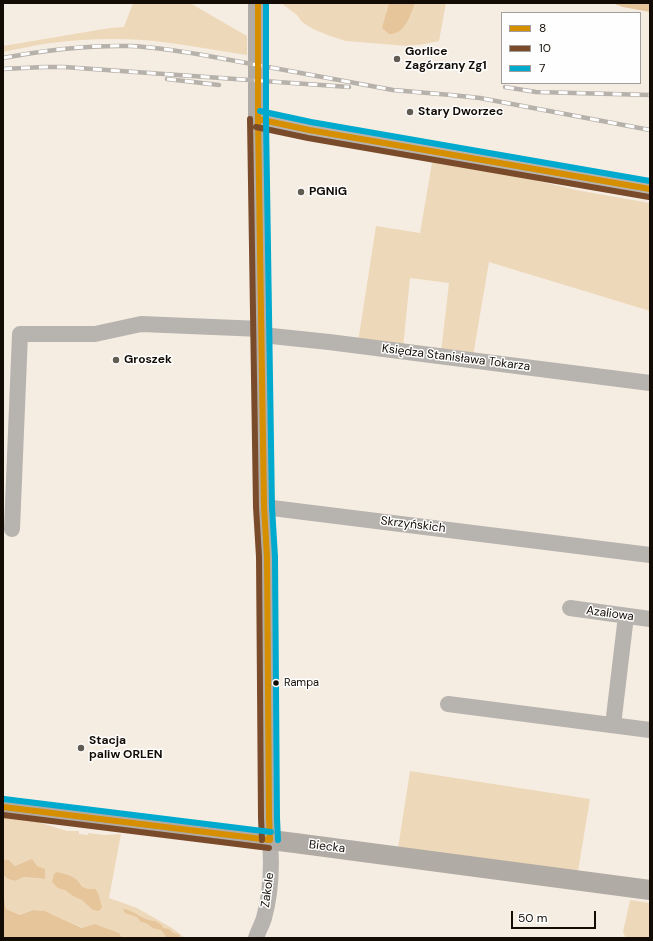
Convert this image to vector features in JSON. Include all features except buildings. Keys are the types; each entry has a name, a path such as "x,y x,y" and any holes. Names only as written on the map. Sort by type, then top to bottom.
{"main road":[{"path":"258,3 258,119 264,507 267,557 270,840"},
{"name":"Biecka","path":"3,807 270,840 650,890"}],"street":[{"path":"258,119 650,189"},
{"name":"Księdza Stanisława Tokarza","path":"12,529 20,334 95,334 141,324 262,332 650,383"},
{"name":"Skrzyńskich","path":"264,507 650,555"},
{"name":"Azaliowa","path":"570,608 650,619"},
{"path":"613,725 626,616"},
{"path":"448,704 650,730"},
{"name":"Zakole","path":"256,938 264,917 268,895 271,860 270,840"}],"shaded area":[{"path":"133,3 190,3 247,36 247,55 169,43 120,39 62,42 3,52 3,46 124,27"},
{"path":"281,3 389,3 386,13 410,17 415,3 446,3 439,41 408,46 346,41 330,36 313,29 302,22 297,15"},
{"path":"389,3 415,3 405,25 399,31 391,34 382,28"},
{"path":"612,3 650,4 650,12 623,7"},
{"path":"433,157 576,190 650,203 650,311 489,262 473,356 441,353 449,283 410,278 403,348 358,342 376,226 420,233"},
{"path":"410,771 590,799 578,871 398,848"},
{"path":"3,817 31,820 67,831 79,831 79,834 121,834 109,898 137,908 172,928 185,938 122,938 118,933 95,924 83,928 45,911 33,910 20,915 6,909 3,890 3,875 8,879 15,881 24,877 44,879 45,870 22,864 15,866 9,860 3,859"},
{"path":"3,859 9,860 15,866 32,859 37,866 45,869 45,879 24,877 15,881 8,879 3,875"},
{"path":"57,872 75,878 82,887 95,889 98,893 102,907 99,911 93,910 82,900 65,890 58,888 52,882 54,874"},
{"path":"3,890 6,909 20,915 33,910 45,911 82,928 95,924 119,933 122,938 3,938"},
{"path":"630,900 650,903 650,938 626,938 623,932"},
{"path":"123,909 131,911 147,920 155,921 162,925 163,928 179,934 180,938 166,938 161,930 141,922 137,917 125,913"}],"railway":[{"path":"3,58 50,50 82,47 130,46 157,48 393,90 480,98 650,130"},
{"path":"3,69 64,67 349,87"},
{"path":"167,79 219,85"},
{"path":"505,87 536,92 650,95"}],"transit line":[{"name":"8","path":"258,3 258,119 264,507 267,557 270,840"},
{"name":"7","path":"266,3 266,119 272,507 275,557 278,840"},
{"name":"7","path":"260,111 311,122 650,181"},
{"name":"10","path":"250,119 256,507 259,557 262,840"},
{"name":"8","path":"258,119 309,130 650,189"},
{"name":"10","path":"256,127 308,138 649,197"},
{"name":"7","path":"4,799 271,832"},
{"name":"8","path":"3,807 270,840"},
{"name":"10","path":"3,815 269,848"}],"place":[{"name":"Gorlice Zagórzany Zg1","path":"397,59"},
{"name":"Stary Dworzec","path":"410,112"},
{"name":"PGNiG","path":"301,192"},
{"name":"Groszek","path":"116,360"},
{"name":"Rampa","path":"276,683"},
{"name":"Stacja paliw ORLEN","path":"81,748"}]}
